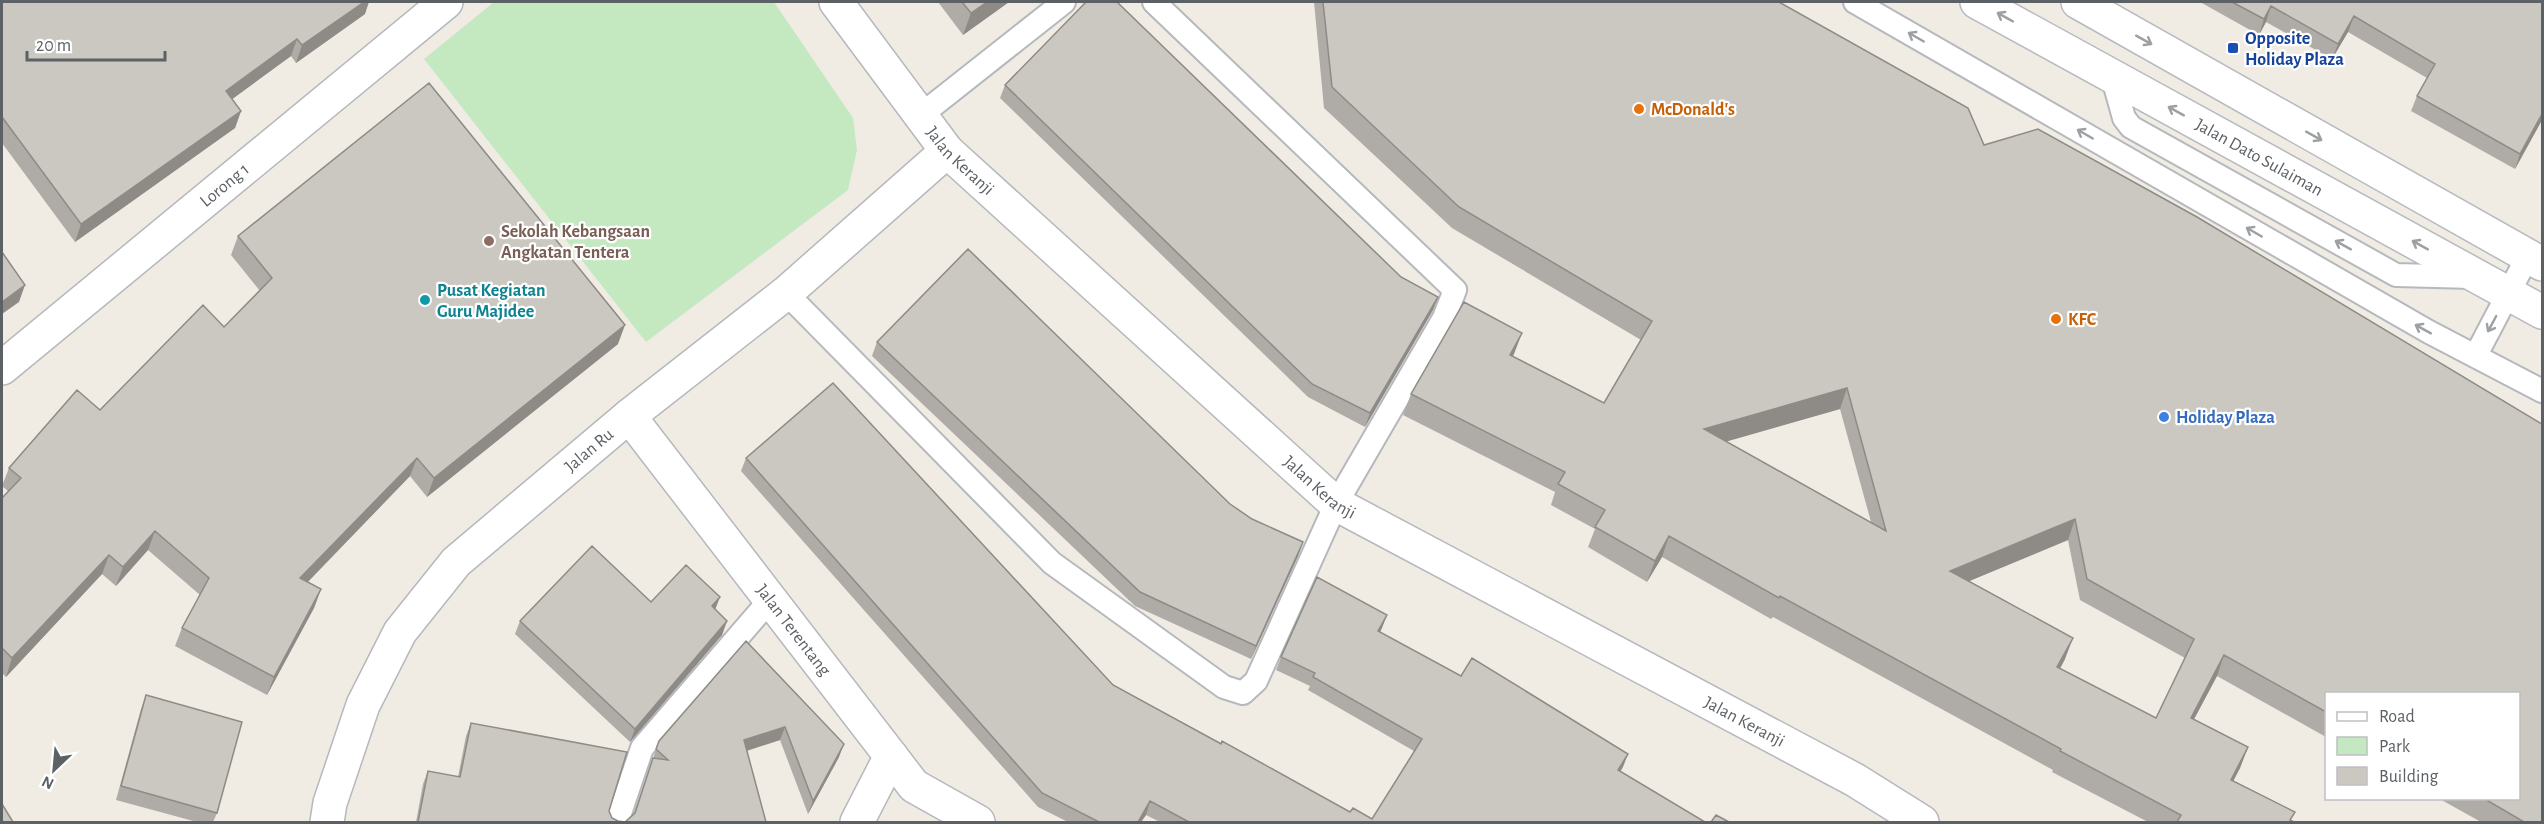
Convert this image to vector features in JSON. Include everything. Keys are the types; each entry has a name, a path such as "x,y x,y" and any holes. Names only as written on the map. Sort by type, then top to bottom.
{"street":[{"name":"Lorong 1","path":"2,368 446,2"},
{"name":"Jalan Keranji","path":"836,2 947,151 1336,504 1854,780 1922,822"},
{"name":"Jalan Dato Sulaiman","path":"1977,2 2542,312"},
{"path":"2078,2 2535,260"},
{"name":"Jalan Ru","path":"327,822 330,803 363,705 400,632 456,562 629,416 786,293 947,151"},
{"name":"Jalan Terentang","path":"629,416 914,786 978,822"},
{"path":"857,822 891,756"}],"lane":[{"path":"921,115 1064,2"},
{"path":"786,293 1052,563 1224,687 1244,693 1256,681 1336,504 1444,318 1455,290 1154,2"},
{"path":"1855,2 2429,332 2542,391"},
{"path":"2476,355 2508,293 2535,260"},
{"path":"617,822 642,748 770,600"}],"green space":[{"path":"494,2 774,2 853,118 857,150 848,190 646,342 424,59"}],"building":[{"path":"2,2 364,2 302,45 297,39 226,91 241,111 81,224 2,117"},
{"path":"962,2 987,2 971,13"},
{"path":"1086,2 1117,2 1401,277 1438,297 1370,413 1312,384 1005,85"},
{"name":"Holiday Plaza","path":"1323,2 1779,2 1968,108 1984,145 2038,129 2197,217 2542,424 2542,822 2524,822 2486,800 2520,800 2520,692 2325,692 2325,711 2224,655 2191,718 2248,747 2231,780 2295,812 2290,820 2294,822 2177,822 2181,815 2060,751 2061,749 1780,596 1779,598 1669,536 1655,561 1595,527 1605,510 1558,484 1565,472 1411,394 1464,302 1522,333 1510,355 1604,403 1652,321 1459,207 1332,87","holes":["1847,388 1886,531 1704,429","2075,519 2087,579 2194,639 2156,718 2057,667 2073,638 1950,571"]},
{"path":"2232,2 2542,2 2542,114 2520,154 2417,96 2435,64 2354,16 2338,44 2271,6 2264,19"},
{"path":"429,83 625,325 434,478 417,458 300,578 321,589 274,677 182,628 209,578 155,531 123,567 109,555 12,658 2,648 2,498 21,478 9,468 77,390 100,410 203,305 224,327 272,278 238,236"},
{"path":"968,249 1230,504 1252,519 1303,542 1256,646 1140,592 877,342"},
{"path":"2,252 25,285 2,302"},
{"path":"833,383 1113,685 1221,744 1222,741 1350,812 1353,808 1372,819 1422,739 1313,677 1315,673 1281,657 1317,577 1387,615 1378,631 1461,676 1472,658 1628,754 1618,770 1705,822 1189,822 1150,801 1138,822 1099,822 1042,793 746,458"},
{"path":"592,546 651,602 686,565 720,597 712,606 727,621 635,729 520,621"},
{"path":"746,641 844,744 813,801 785,727 744,740 766,822 625,822 635,813 653,758 668,760 656,749 659,741"},
{"path":"146,695 242,722 217,813 121,786"},
{"path":"471,723 627,752 609,811 612,818 625,822 418,822 428,771 460,777"},
{"path":"2,804 13,822 2,822"},
{"path":"1716,815 1729,822 1711,822"}],"place":[{"name":"Opposite Holiday Plaza","path":"2233,48"},
{"name":"McDonald's","path":"1639,109"},
{"name":"Sekolah Kebangsaan Angkatan Tentera","path":"489,241"},
{"name":"Pusat Kegiatan Guru Majidee","path":"425,300"},
{"name":"KFC","path":"2056,319"},
{"name":"Holiday Plaza","path":"2164,417"}]}
